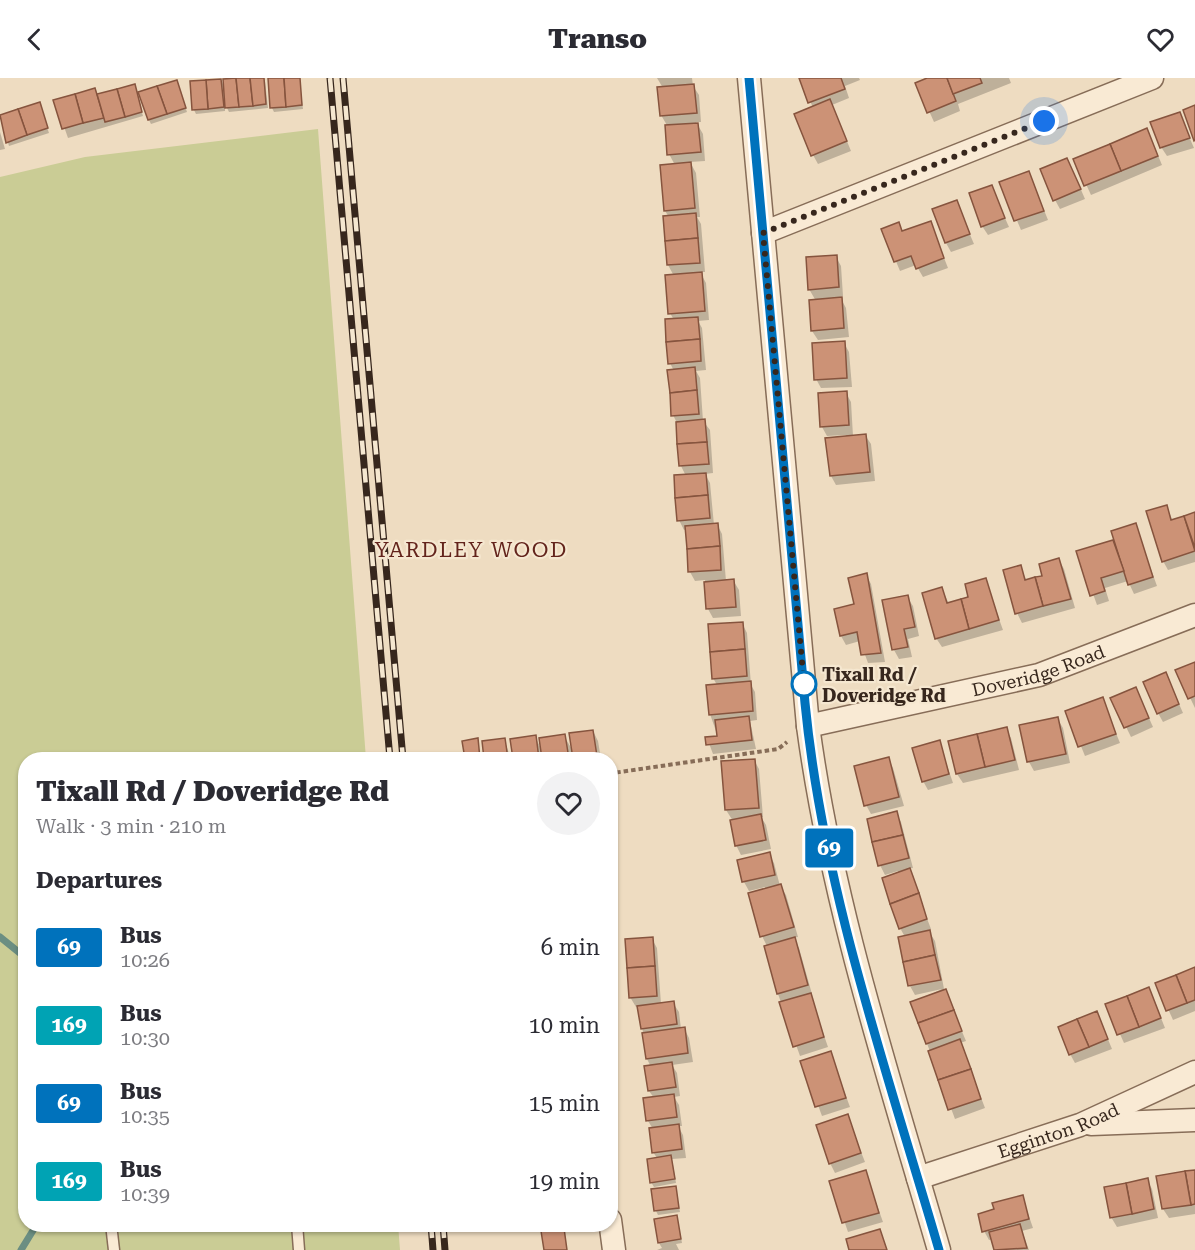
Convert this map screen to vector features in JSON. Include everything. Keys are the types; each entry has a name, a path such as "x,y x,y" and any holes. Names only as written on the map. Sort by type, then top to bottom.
{"street":[{"path":"749,78 808,726 817,796 853,953 939,1250"},
{"path":"763,233 1152,78"},
{"name":"Doveridge Road","path":"808,726 1039,675 1195,615"},
{"name":"Egginton Road","path":"918,1178 1080,1125 1195,1072"},
{"path":"1080,1125 1195,1120"},
{"path":"612,1232 614,1250"}],"lane":[{"path":"112,1232 114,1250"},
{"path":"298,1232 299,1250"}],"path":[{"path":"618,772 778,749 808,726"}],"green space":[{"path":"318,129 365,752 18,752 18,1232 399,1232 400,1250 0,1250 0,177 85,157"}],"building":[{"path":"236,78 239,107 225,108 223,79"},
{"path":"236,78 250,78 253,106 239,107"},
{"path":"250,78 264,78 266,104 253,106"},
{"path":"268,78 284,78 286,107 270,108"},
{"path":"284,78 300,78 302,105 286,107"},
{"path":"799,78 841,78 845,89 808,103"},
{"path":"927,78 947,78 956,101 927,113 915,83"},
{"path":"947,78 980,78 982,83 953,94"},
{"path":"221,79 224,107 208,109 206,80"},
{"path":"177,80 186,108 167,114 157,86"},
{"path":"206,80 208,109 192,110 190,81"},
{"path":"135,84 142,112 125,117 117,89"},
{"path":"694,84 697,113 660,116 657,87"},
{"path":"157,86 167,114 148,120 138,92"},
{"path":"95,88 104,118 83,123 75,94"},
{"path":"117,89 125,117 105,122 97,94"},
{"path":"75,94 83,123 62,129 53,100"},
{"path":"830,99 847,141 811,156 794,114"},
{"path":"40,102 48,128 27,135 18,109"},
{"path":"1195,105 1195,140 1194,141 1183,110"},
{"path":"18,109 27,135 6,143 0,115"},
{"path":"1180,112 1190,138 1160,148 1150,122"},
{"path":"698,123 701,152 667,155 665,125"},
{"path":"1147,128 1158,156 1121,171 1110,144"},
{"path":"1110,144 1121,171 1084,186 1073,159"},
{"path":"1067,158 1081,189 1053,201 1040,169"},
{"path":"691,162 695,208 664,211 660,165"},
{"path":"1029,171 1044,211 1014,221 999,182"},
{"path":"992,185 1005,218 981,227 969,193"},
{"path":"957,200 970,234 945,243 932,209"},
{"path":"696,213 698,238 665,241 663,216"},
{"path":"931,221 944,258 916,269 911,256 894,262 881,229 899,222 902,231"},
{"path":"698,238 700,263 667,265 665,241"},
{"path":"837,255 839,287 808,290 806,257"},
{"path":"702,272 705,311 668,314 665,275"},
{"path":"842,297 844,328 811,331 809,300"},
{"path":"698,317 700,339 666,342 665,319"},
{"path":"700,339 701,361 668,364 666,342"},
{"path":"845,341 847,378 814,380 812,343"},
{"path":"695,367 697,390 670,393 667,370"},
{"path":"697,390 699,414 671,416 670,393"},
{"path":"847,391 849,425 820,427 818,393"},
{"path":"705,419 707,442 677,444 676,422"},
{"path":"866,434 870,472 830,476 825,438"},
{"path":"707,442 709,464 679,466 677,444"},
{"path":"706,473 708,495 675,498 674,475"},
{"path":"708,495 710,518 677,521 675,498"},
{"path":"1167,505 1171,520 1184,516 1195,551 1162,562 1146,511"},
{"path":"1195,512 1195,548 1184,516"},
{"path":"718,523 720,546 687,549 685,526"},
{"path":"1136,523 1153,577 1128,585 1111,531"},
{"path":"1113,540 1124,571 1101,578 1105,591 1090,596 1076,551"},
{"path":"720,546 721,570 688,572 687,549"},
{"path":"1059,558 1071,599 1043,606 1035,577 1042,576 1039,564"},
{"path":"1021,565 1025,580 1035,577 1043,606 1015,614 1003,570"},
{"path":"867,573 881,653 861,655 857,632 840,636 834,609 854,604 848,578"},
{"path":"986,578 999,620 969,629 961,599 968,597 965,584"},
{"path":"734,579 736,607 706,609 704,582"},
{"path":"942,587 947,603 961,599 969,629 935,639 922,593"},
{"path":"908,595 915,627 904,629 908,647 892,650 882,600"},
{"path":"743,622 745,649 710,652 708,624"},
{"path":"745,649 747,676 712,679 710,652"},
{"path":"1195,662 1195,696 1188,699 1175,670"},
{"path":"1166,672 1179,704 1157,714 1143,682"},
{"path":"751,681 753,711 709,715 706,685"},
{"path":"1136,687 1149,718 1124,728 1110,698"},
{"path":"1103,697 1116,734 1078,747 1065,711"},
{"path":"749,716 752,740 706,745 705,737 717,736 715,720"},
{"path":"1058,717 1066,754 1027,762 1019,725"},
{"path":"1007,727 1015,760 985,767 977,734"},
{"path":"593,730 596,752 572,752 569,733"},
{"path":"565,734 568,752 541,752 539,738"},
{"path":"977,734 985,767 956,774 948,741"},
{"path":"536,735 538,752 512,752 510,739"},
{"path":"478,738 479,752 464,752 462,741"},
{"path":"505,738 507,752 483,752 482,741"},
{"path":"940,740 949,774 922,782 912,748"},
{"path":"889,757 899,797 864,806 854,766"},
{"path":"755,759 759,808 725,810 721,761"},
{"path":"897,811 903,835 872,842 867,819"},
{"path":"761,814 766,840 735,846 730,820"},
{"path":"903,835 909,858 878,866 872,842"},
{"path":"770,852 775,875 742,882 737,860"},
{"path":"910,868 919,893 890,904 882,878"},
{"path":"781,884 794,927 760,937 748,893"},
{"path":"919,893 927,919 899,929 890,904"},
{"path":"930,930 935,955 903,962 898,937"},
{"path":"653,937 655,966 627,968 625,939"},
{"path":"795,937 808,985 777,994 764,946"},
{"path":"935,955 941,980 908,986 903,962"},
{"path":"655,966 657,996 629,998 627,968"},
{"path":"1195,967 1195,1000 1187,1003 1176,975"},
{"path":"1176,975 1187,1003 1166,1011 1155,983"},
{"path":"1149,987 1161,1018 1139,1027 1127,996"},
{"path":"946,989 954,1010 918,1023 910,1002"},
{"path":"811,993 824,1037 793,1047 779,1002"},
{"path":"1127,996 1139,1027 1117,1035 1105,1004"},
{"path":"674,1001 677,1024 641,1029 637,1006"},
{"path":"954,1010 962,1031 926,1044 918,1023"},
{"path":"1097,1011 1108,1039 1089,1047 1077,1019"},
{"path":"1077,1019 1089,1047 1069,1055 1058,1027"},
{"path":"685,1027 688,1053 646,1059 642,1033"},
{"path":"960,1039 971,1069 938,1080 928,1051"},
{"path":"831,1051 846,1098 815,1107 800,1061"},
{"path":"672,1062 676,1087 648,1091 644,1066"},
{"path":"971,1069 981,1099 948,1110 938,1080"},
{"path":"674,1094 677,1117 646,1121 643,1098"},
{"path":"848,1114 861,1153 829,1164 816,1125"},
{"path":"679,1124 682,1149 652,1153 649,1128"},
{"path":"671,1155 675,1179 650,1183 647,1159"},
{"path":"866,1170 879,1213 842,1223 829,1181"},
{"path":"1195,1170 1195,1204 1191,1205 1185,1171"},
{"path":"1185,1171 1191,1205 1162,1209 1156,1176"},
{"path":"1148,1178 1154,1209 1132,1214 1126,1183"},
{"path":"1126,1183 1132,1214 1110,1218 1104,1187"},
{"path":"676,1186 679,1208 654,1211 651,1189"},
{"path":"1023,1195 1029,1219 982,1232 978,1214 994,1209 992,1203"},
{"path":"677,1215 681,1239 658,1243 654,1219"},
{"path":"1020,1224 1027,1248 994,1250 989,1232"},
{"path":"880,1229 887,1250 849,1250 846,1239"},
{"path":"541,1232 565,1232 567,1250 544,1250"}],"waterway":[{"path":"0,937 18,952"},
{"path":"21,1250 32,1232"}],"railway":[{"path":"330,78 389,752"},
{"path":"343,78 402,752"},
{"path":"432,1232 433,1250"},
{"path":"444,1232 445,1250"}],"bus line":[{"name":"69","path":"749,78 805,703 817,796 853,953 939,1250"}],"place":[{"name":"Tixall Rd / Doveridge Rd","path":"804,684"}],"district":[{"name":"YARDLEY WOOD","path":"471,550"}],"route":[{"path":"804,684 763,233 1044,121"}]}
